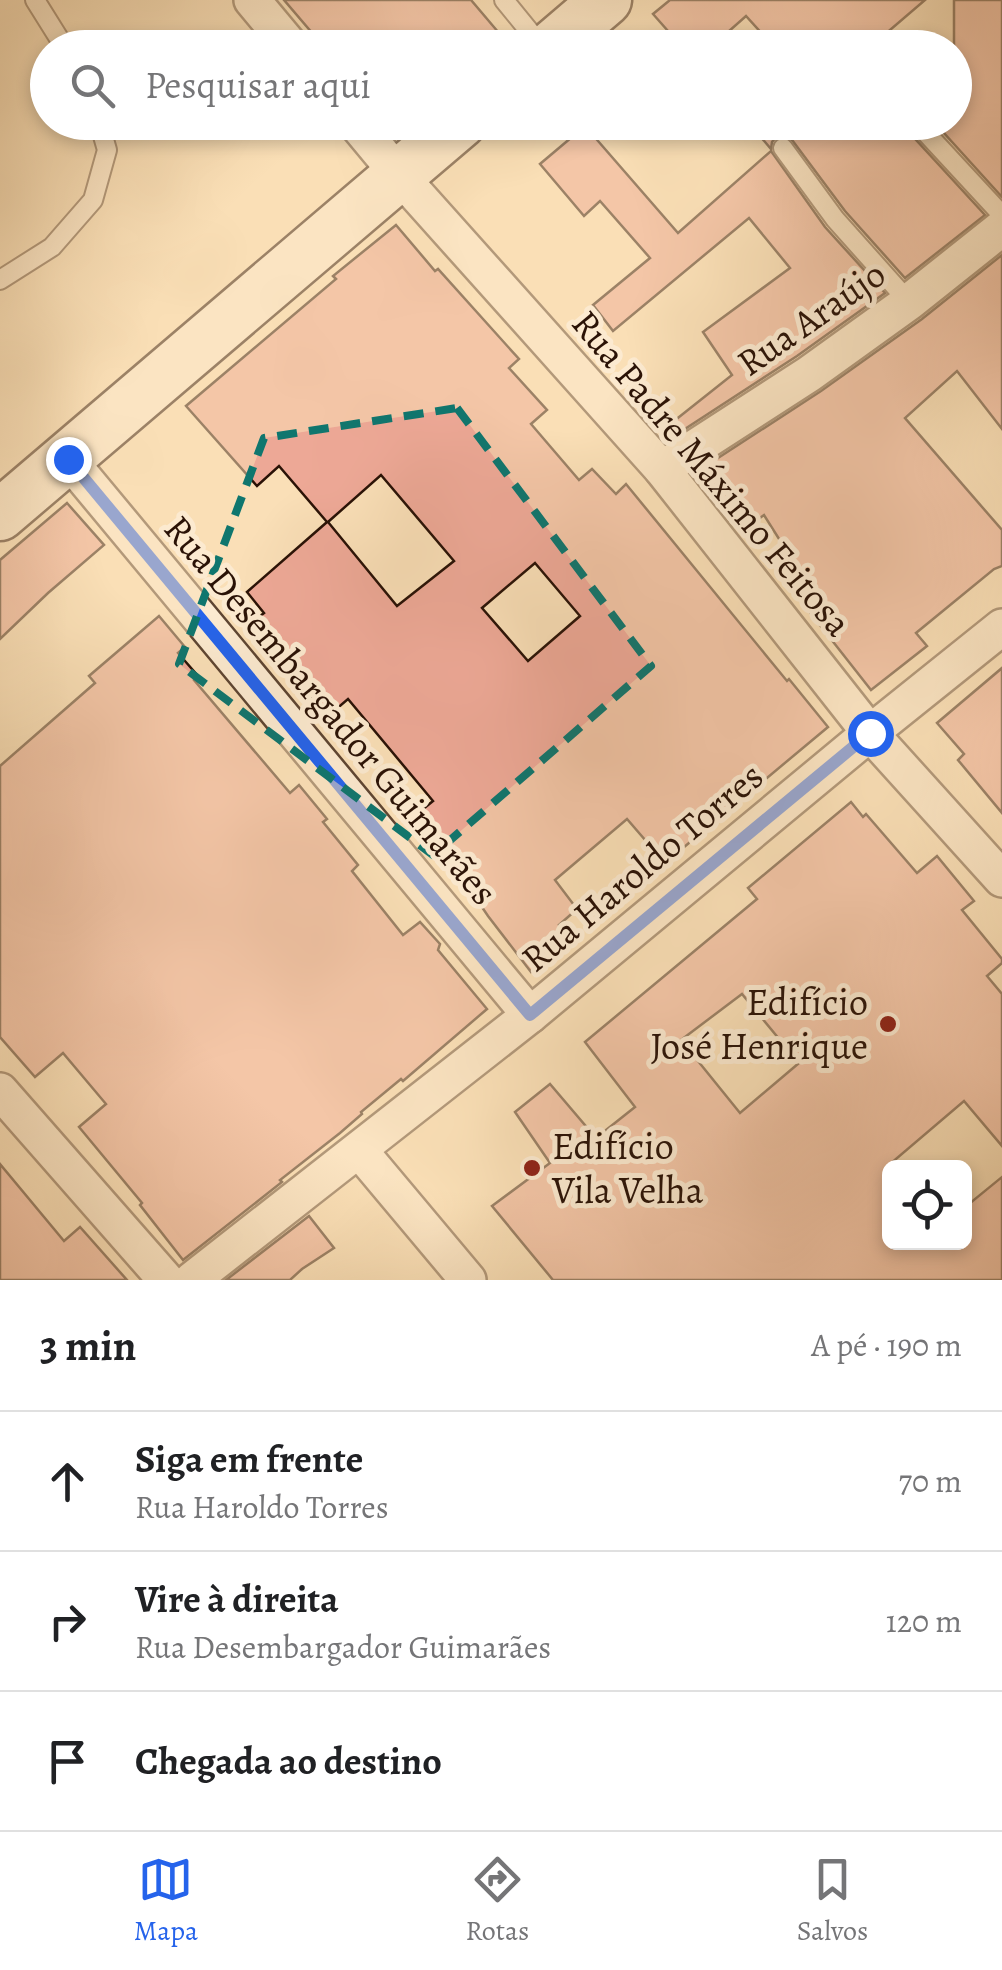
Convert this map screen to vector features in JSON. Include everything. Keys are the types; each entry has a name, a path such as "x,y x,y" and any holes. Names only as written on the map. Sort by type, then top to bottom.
{"main road":[{"path":"568,30 606,0"},
{"path":"4,503 68,459 440,140"}],"street":[{"path":"252,0 277,30"},
{"name":"Rua Padre Máximo Feitosa","path":"370,140 662,470 870,733 1002,879"},
{"name":"Rua Araújo","path":"662,470 810,374 1002,228"},
{"name":"Rua Desembargador Guimarães","path":"68,459 530,1015"},
{"name":"Rua Haroldo Torres","path":"192,1280 530,1015 1002,627"},
{"path":"0,1091 166,1280"},
{"path":"359,1150 468,1280"}],"lane":[{"path":"35,0 54,30"},
{"path":"504,0 530,30"},
{"path":"0,280 52,246 93,200 107,150 104,140"},
{"path":"933,140 1002,215"},
{"path":"783,148 835,219 909,302"}],"highlighted area":[{"path":"457,408 651,666 433,855 179,664 264,438"}],"building":[{"path":"284,0 471,0 496,30 310,30"},
{"path":"670,0 925,0 890,30 759,30 746,16 730,30 667,30 653,14"},
{"path":"954,0 1002,0 1002,197 950,140 972,140 972,30 954,30"},
{"path":"568,140 597,140 678,233 771,151 825,227 885,293 671,438 664,429 732,375 703,332 790,268 749,218 613,331 593,305 650,258 600,201 584,216 540,164"},
{"path":"792,140 916,140 985,215 905,278 845,211"},
{"path":"396,225 519,359 509,368 547,410 531,424 579,480 592,469 616,494 626,484 828,727 665,863 627,819 555,880 577,909 559,925 570,940 531,972 450,860 446,863 412,818 433,801 348,699 327,717 250,624 264,613 247,592 327,522 279,466 257,486 186,406 336,279 333,276","holes":["381,475 454,561 397,606 328,522","535,563 580,616 528,661 482,608"]},
{"path":"1002,255 1002,429 957,371 905,418 1002,530 1002,566 916,633 927,646 871,690 790,587 803,577 764,515 742,531 695,473 821,391 922,319"},
{"path":"67,503 104,545 0,639 0,560"},
{"path":"159,616 185,647 178,653 198,676 194,680 290,793 299,785 327,819 323,822 358,865 352,871 403,935 420,922 487,1009 183,1260 79,1127 106,1104 63,1053 35,1077 0,1037 0,766 95,683 89,676"},
{"path":"1002,668 1002,813 958,760 964,754 937,723"},
{"path":"851,802 917,873 937,856 974,901 962,910 1002,959 987,976 1002,994 1002,1146 964,1101 895,1160 882,1160 882,1250 972,1250 972,1201 1002,1177 1002,1280 553,1280 492,1206 550,1163 515,1112 550,1084 596,1138 635,1107 585,1042 757,899 748,888","holes":["742,994 799,1063 740,1113 681,1040"]},
{"path":"0,1164 64,1241 80,1227 127,1280 0,1280"},
{"path":"309,1216 334,1248 290,1280 226,1280"}],"place":[{"name":"Edifício José Henrique","path":"888,1024"},
{"name":"Edifício Vila Velha","path":"532,1168"}],"route":[{"path":"68,459 530,1015 870,733"}]}
